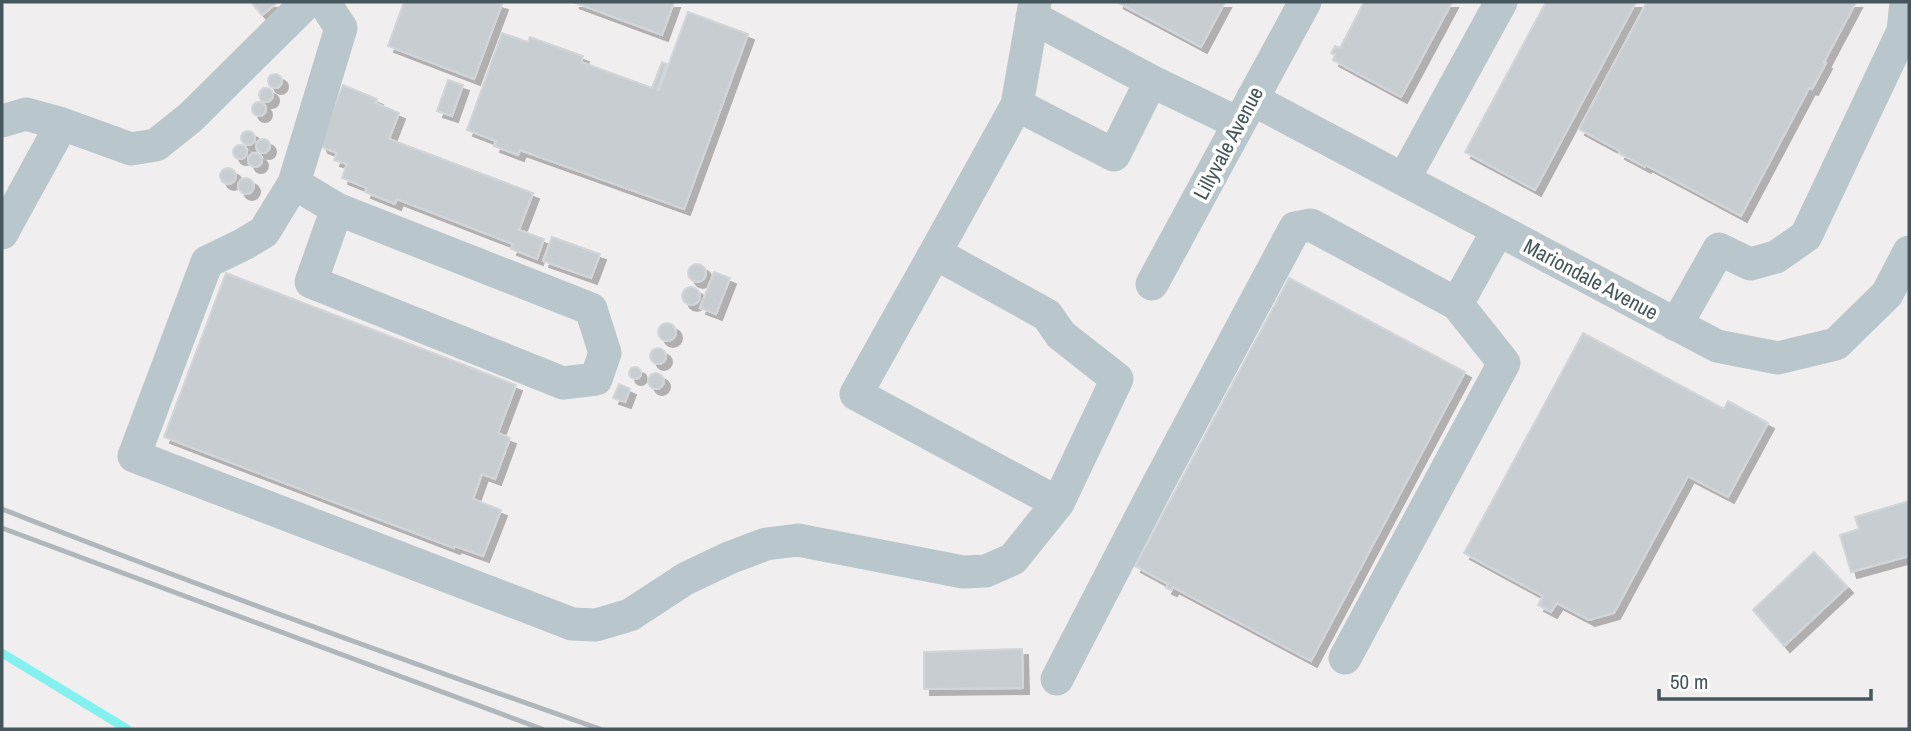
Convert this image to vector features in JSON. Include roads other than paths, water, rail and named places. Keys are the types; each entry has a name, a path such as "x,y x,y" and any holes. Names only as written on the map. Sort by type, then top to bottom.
{"street":[{"path":"2,121 26,114 131,149 156,145 191,117 307,2"},
{"path":"324,2 341,28 294,183 264,232 207,262 134,456 572,624 596,625 630,615 685,579 766,544 798,540 963,572 986,571 1013,559 1058,503 1117,379 1061,335 1047,315 934,253"},
{"name":"Lillyvale Avenue","path":"1152,284 1305,2"},
{"path":"1404,179 1501,2"},
{"path":"1676,325 1719,249 1750,264 1776,257 1805,236 1903,31 1906,2"},
{"path":"1033,9 1017,105 856,394 1058,503"},
{"name":"Mariondale Avenue","path":"1033,9 1151,81 1245,111 1404,179 1717,346 1778,358 1836,344 1887,294 1909,252"},
{"path":"1017,105 1114,155 1151,81"},
{"path":"2,233 62,124"},
{"path":"294,183 337,209 591,309 605,353 596,379 563,383 311,282 337,209"},
{"path":"1057,679 1295,228 1311,225 1457,304 1504,363 1345,657"},
{"path":"1457,304 1498,229"}],"waterway":[{"path":"2,653 127,729"}],"railway":[{"path":"2,509 300,622 600,729"},
{"path":"2,528 542,729"}]}
